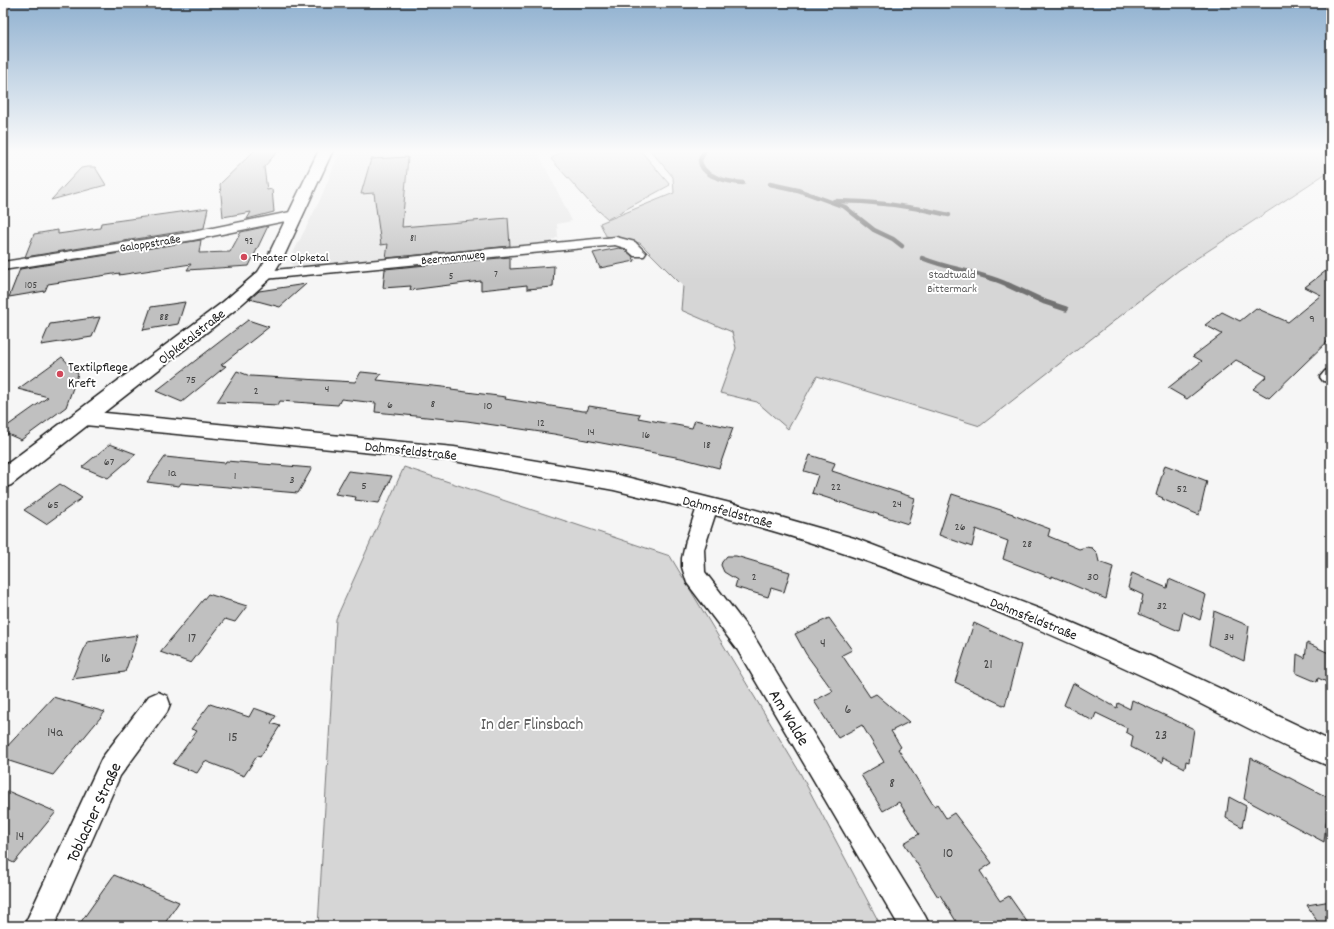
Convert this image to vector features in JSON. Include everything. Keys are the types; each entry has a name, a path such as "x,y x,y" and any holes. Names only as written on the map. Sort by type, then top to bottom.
{"street":[{"name":"Olpketalstraße","path":"3,479 85,418 229,306 264,275 274,261 305,193"},
{"name":"Galoppstraße","path":"3,266 193,236 295,215"},
{"name":"Beermannweg","path":"264,275 616,241 630,245 639,253"},
{"name":"Dahmsfeldstraße","path":"85,418 454,454 614,482 708,505 854,548 1037,618 1156,670 1331,754"},
{"name":"Am Walde","path":"708,505 692,554 692,566 695,576 745,642 915,926"},
{"name":"Toblacher Straße","path":"40,926 112,767 158,704"}],"shaded area":[{"path":"323,193 558,193 572,221 557,224 558,237 549,242 302,267 292,265 290,259"}],"green space":[{"path":"582,193 655,193 608,219"},
{"name":"Stadtwald Bittermark","path":"673,193 1296,193 1179,270 980,426 817,376 788,429 757,402 720,393 736,348 732,332 681,310 683,286 640,243 606,236 600,223"},
{"name":"In der Flinsbach","path":"404,467 670,556 799,771 881,926 318,926 336,619"}],"building":[{"path":"57,193 75,193 51,200"},
{"path":"221,193 272,193 274,212 247,219 251,212 223,217"},
{"path":"374,193 405,193 402,227 508,218 510,246 386,258 388,244 381,245"},
{"path":"208,208 204,228 25,257 34,234 58,230 58,234 100,228 101,223"},
{"path":"268,226 249,266 187,270 191,264 119,275 120,273 48,284 45,291 9,297 20,269 201,240 199,253 230,252 241,232"},
{"path":"619,248 624,249 635,261 600,268 593,253"},
{"path":"510,257 510,269 554,266 553,287 527,289 527,285 481,290 481,281 410,290 411,286 383,288 385,269"},
{"path":"1331,267 1331,338 1269,398 1253,389 1267,376 1236,360 1187,399 1168,388 1202,361 1193,356 1222,334 1205,325 1222,312 1240,321 1256,308 1288,322 1321,295 1305,287"},
{"path":"306,284 280,307 250,299 259,291"},
{"path":"185,302 178,324 143,330 151,307"},
{"path":"100,317 92,337 41,345 50,324"},
{"path":"248,320 269,327 221,365 226,366 182,402 156,391"},
{"path":"62,357 78,374 66,407 21,440 3,432 3,429 48,397 18,389"},
{"path":"237,371 250,376 355,382 361,372 381,374 377,380 452,388 451,390 506,397 505,399 583,411 587,411 589,406 640,414 638,418 692,428 695,420 733,428 719,468 681,458 554,434 467,421 375,412 376,403 341,399 338,405 280,401 278,405 217,402"},
{"path":"110,444 136,454 108,478 82,467"},
{"path":"810,455 835,463 832,471 915,498 908,524 812,493 818,475 804,471"},
{"path":"165,457 225,463 226,461 312,468 298,493 181,483 179,486 147,482"},
{"path":"1165,465 1207,481 1199,515 1156,495"},
{"path":"348,471 392,476 379,503 355,500 356,497 335,494"},
{"path":"60,484 82,498 46,524 24,510"},
{"path":"952,494 1013,514 1050,529 1048,536 1079,549 1086,547 1092,548 1097,553 1099,562 1113,567 1106,599 1052,576 1052,578 1003,559 1008,541 976,529 972,547 939,535"},
{"path":"727,556 736,556 790,572 784,592 771,588 768,597 735,587 737,580 724,572 721,565"},
{"path":"1132,573 1167,588 1169,579 1206,595 1200,620 1183,612 1179,631 1139,614 1143,595 1128,588"},
{"path":"208,594 247,606 235,622 225,619 191,663 160,652"},
{"path":"1214,611 1249,626 1244,661 1209,645"},
{"path":"829,618 852,650 842,655 870,697 876,694 909,722 891,731 901,747 898,749 934,806 937,804 946,818 954,813 992,863 980,871 1000,901 1009,896 1030,926 959,926 940,895 938,897 904,843 919,834 899,802 883,811 861,775 884,762 862,725 838,738 814,701 833,691 806,654 795,634"},
{"path":"974,623 1021,645 1005,706 955,682"},
{"path":"138,635 125,672 72,679 87,642"},
{"path":"1307,643 1331,654 1331,684 1318,678 1317,682 1296,673 1297,654 1305,658"},
{"path":"1073,683 1117,708 1118,703 1130,709 1132,700 1194,729 1189,762 1186,761 1185,768 1163,757 1162,763 1131,747 1133,736 1126,732 1127,728 1096,713 1093,721 1064,705"},
{"path":"53,697 105,712 53,775 3,759 3,751"},
{"path":"210,704 249,717 254,708 276,716 271,723 280,726 260,757 257,756 244,776 205,761 197,773 173,764 197,731 191,729"},
{"path":"1251,758 1329,798 1324,842 1244,799"},
{"path":"3,789 56,812 14,863 3,858"},
{"path":"1229,797 1246,806 1242,827 1226,818"},
{"path":"114,875 179,902 163,926 78,926"},
{"path":"1331,901 1331,926 1320,926 1307,905"}],"waterway":[{"path":"807,193 845,207 874,230 893,239 902,246"},
{"path":"834,201 892,205 949,215"},
{"path":"922,258 989,277 1011,286"},
{"path":"1008,285 1045,302 1066,309"}],"place":[{"name":"Theater Olpketal","path":"244,257"},
{"name":"Textilpflege Kreft","path":"60,374"}]}
